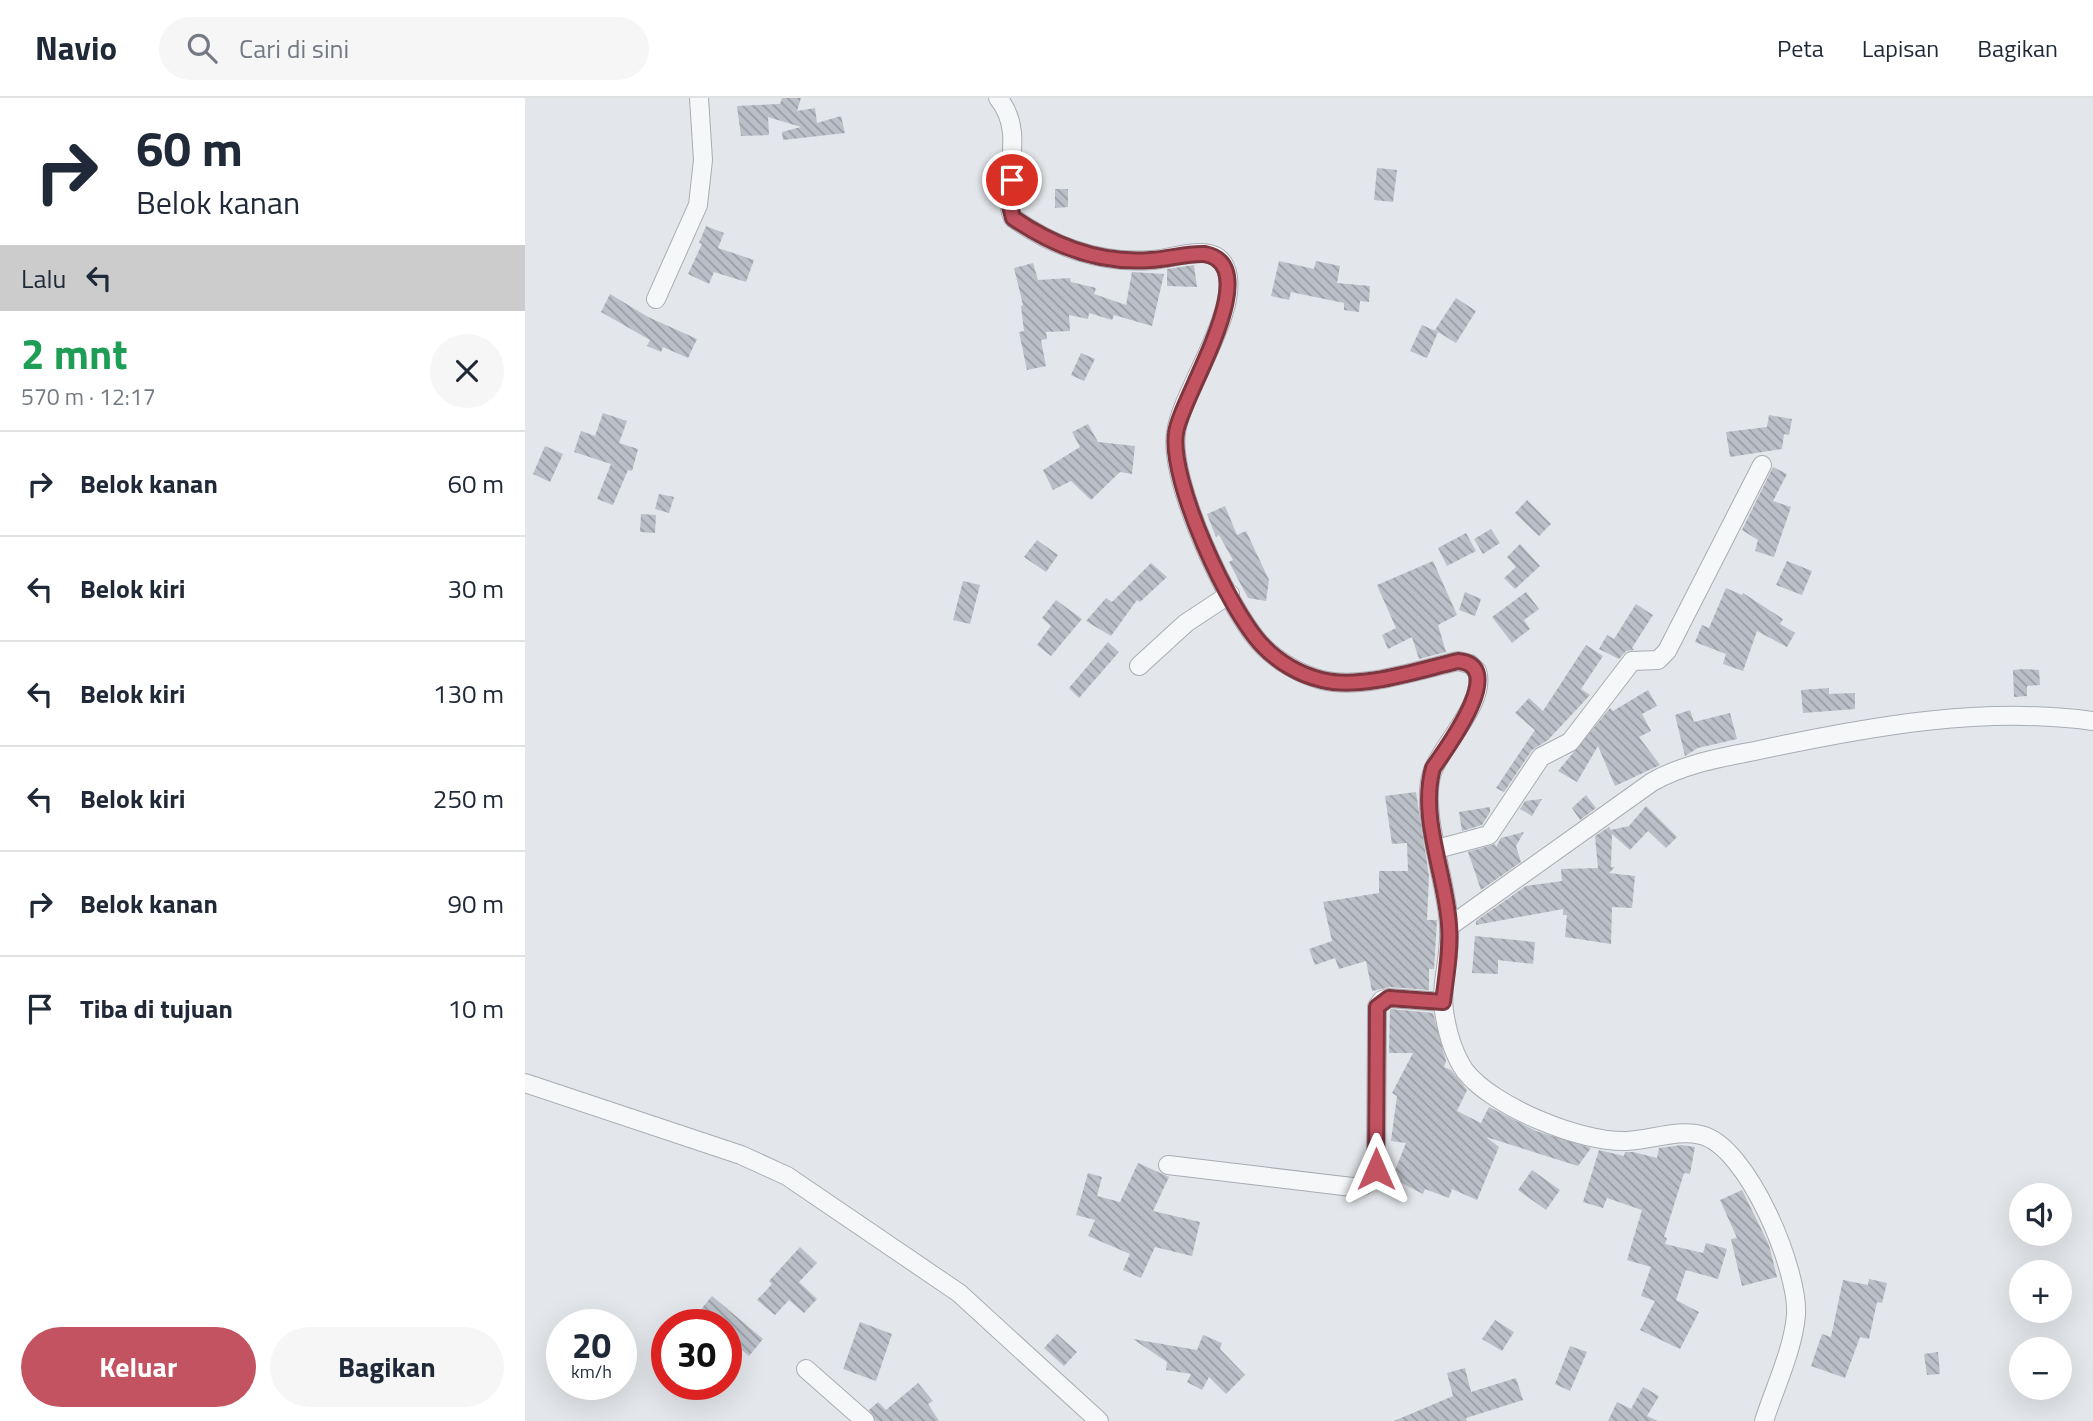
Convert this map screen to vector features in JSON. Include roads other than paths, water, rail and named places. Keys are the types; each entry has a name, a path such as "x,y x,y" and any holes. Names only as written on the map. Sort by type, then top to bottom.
{"street":[{"path":"656,299 698,205 703,160 699,98"},
{"path":"998,98 1006,109 1011,130 1013,164 1010,206 1013,218 1041,235 1103,260 1148,261 1199,253 1216,257 1224,264 1228,280 1223,316 1183,408 1175,443 1184,495 1230,594 1264,647 1295,670 1335,682 1361,681 1458,661 1474,667 1478,677 1477,692 1433,768 1430,780 1430,814 1450,926 1443,1002 1448,1031 1461,1063 1481,1086 1558,1127 1599,1139 1626,1141 1698,1134 1718,1143 1734,1158 1772,1226 1795,1287 1793,1333 1763,1421"},
{"path":"1437,849 1480,840 1491,834 1541,757 1570,742 1632,661 1658,660 1667,651 1762,465"},
{"path":"1139,666 1186,623 1230,594"},
{"path":"1450,926 1618,805 1652,782 1682,767 1852,730 1891,725 2028,714 2093,721"},
{"path":"1168,1165 1352,1187 1368,1183 1373,1179 1376,1169 1377,1007 1389,998 1443,1002"},
{"path":"525,1083 741,1155 787,1176 959,1293 1099,1421"},
{"path":"806,1369 865,1421"}]}
